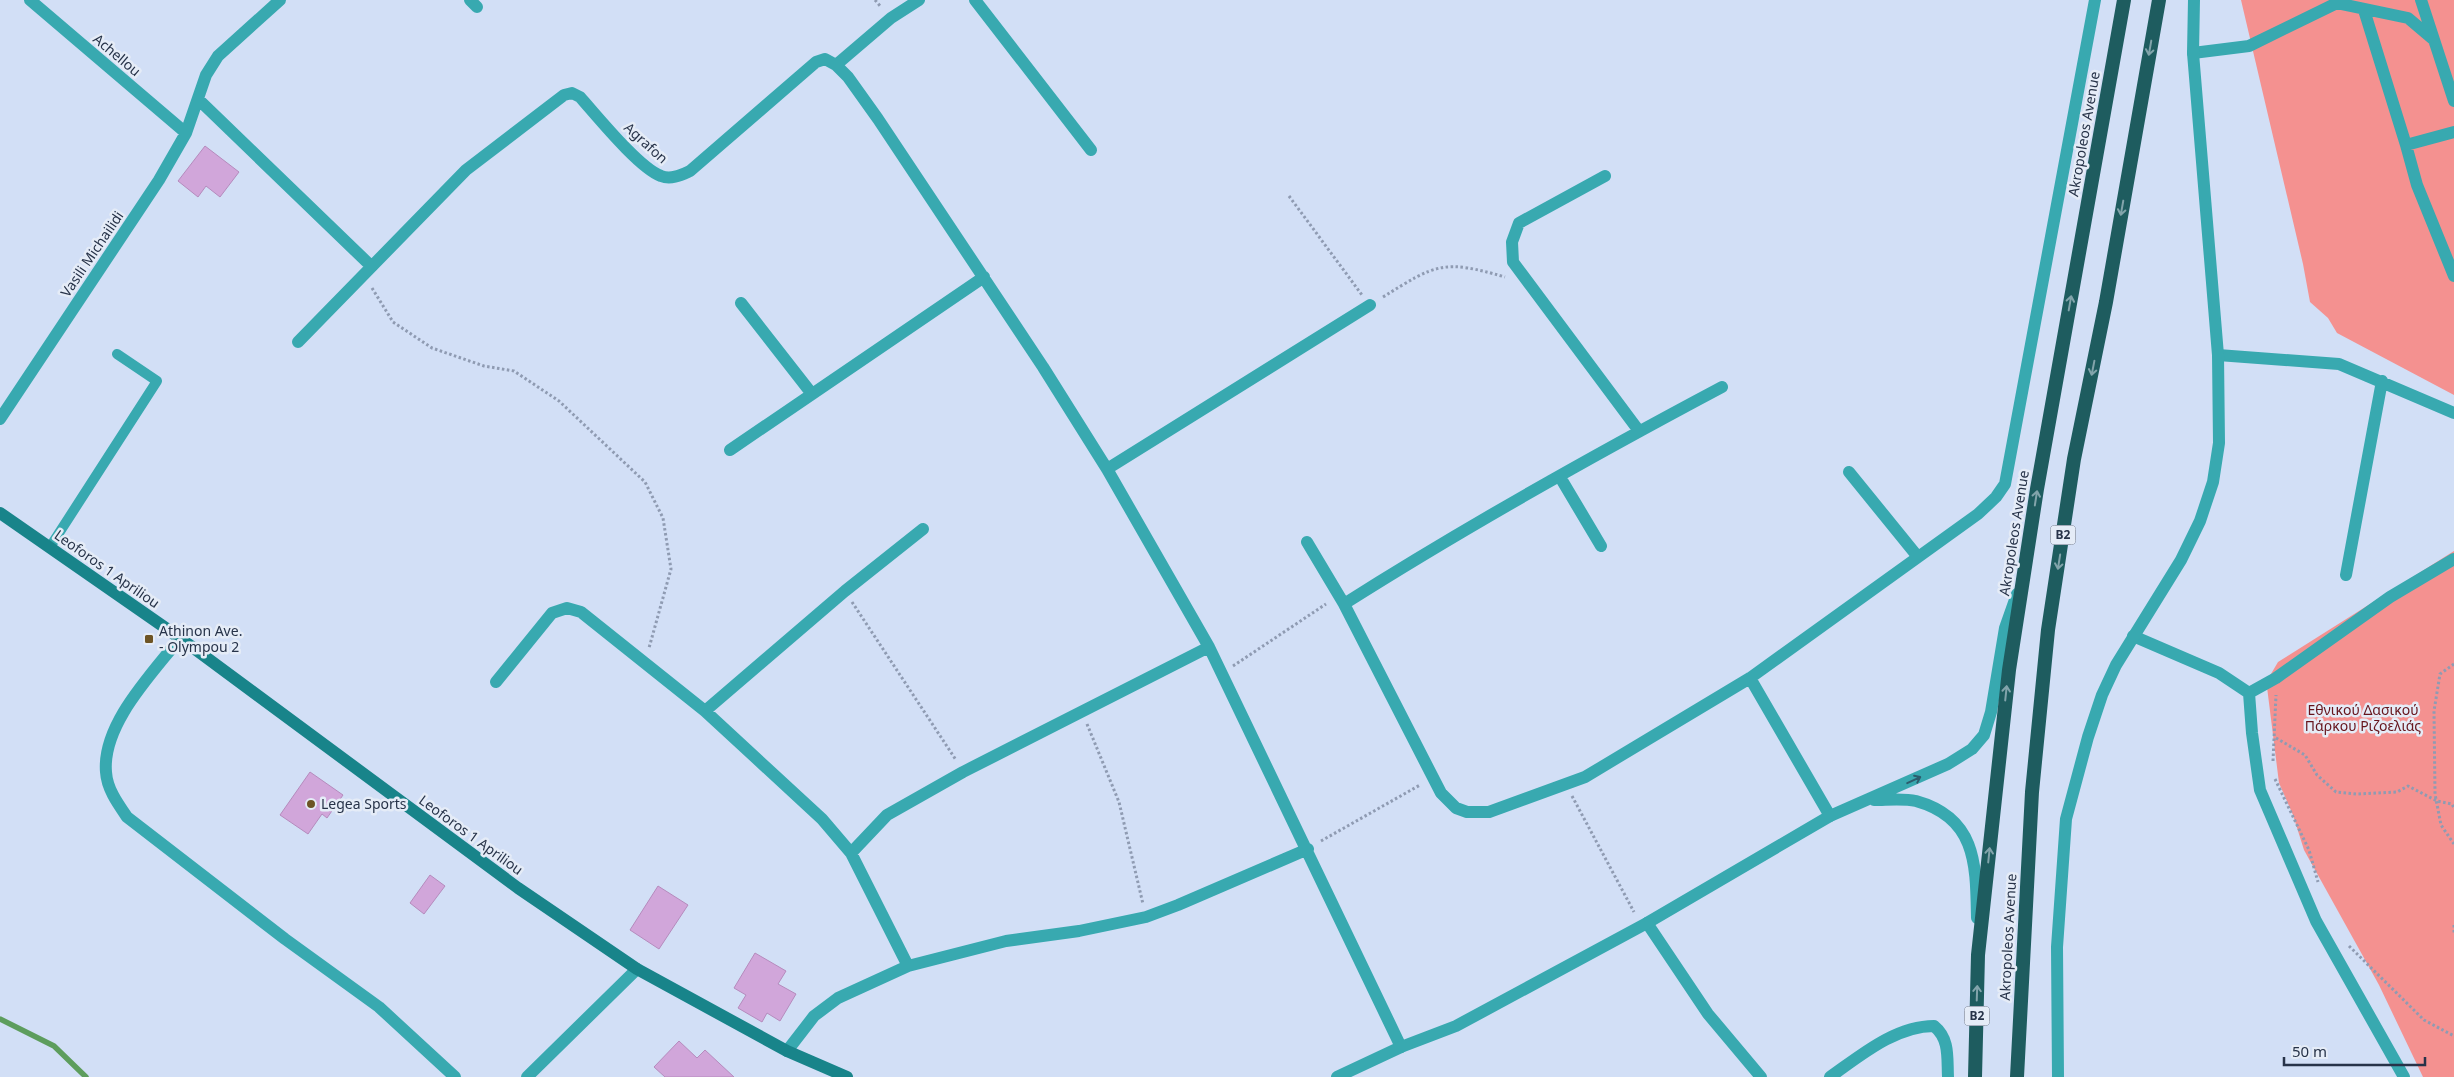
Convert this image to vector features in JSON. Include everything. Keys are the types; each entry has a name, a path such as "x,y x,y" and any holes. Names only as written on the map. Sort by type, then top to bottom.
{"highway":[{"name":"Akropoleos Avenue","path":"1975,1077 1978,955 2009,670 2024,570 2124,0"},
{"name":"Akropoleos Avenue","path":"2017,1077 2032,792 2048,630 2074,459 2106,302 2159,0"}],"main road":[{"name":"Leoforos 1 Apriliou","path":"0,513 180,638 518,888 637,968 786,1051 848,1077"}],"street":[{"name":"Achellou","path":"30,0 186,133"},
{"path":"919,0 891,18 836,65 848,77 878,118 984,277 1108,469 1210,647 1401,1047"},
{"path":"975,0 1091,150"},
{"path":"1308,542 1341,600 1441,793 1456,808 1468,812 1489,812 1585,777 1750,678 1978,514 1996,497 2005,484 2095,0"},
{"path":"2058,1077 2057,947 2066,819 2088,737 2102,695 2116,665 2181,560 2200,521 2213,482 2220,442 2218,355 2193,54 2194,0"},
{"path":"2421,0 2454,101"},
{"name":"Vasili Michailidi","path":"0,419 159,180 186,133 206,75 218,56 277,1"},
{"path":"2193,54 2249,46 2340,2 2364,10 2408,18 2434,40"},
{"path":"2364,10 2406,145 2416,185 2454,276"},
{"name":"Agrafon","path":"370,265 466,170 564,95 572,93 580,97 647,168 661,177 675,177 690,170 816,62 824,59 836,65"},
{"path":"198,99 370,265 298,342"},
{"path":"2406,145 2454,132"},
{"path":"1605,176 1520,223 1512,242 1513,262 1639,431"},
{"path":"730,450 984,277"},
{"path":"741,303 812,394"},
{"path":"1108,469 1370,305"},
{"path":"2218,355 2340,364 2454,413"},
{"path":"2346,575 2382,381"},
{"path":"1341,600 1639,431 1722,387"},
{"path":"1849,472 1918,557"},
{"path":"1560,476 1601,546"},
{"path":"705,710 923,529"},
{"path":"2249,693 2276,678 2390,597 2454,559"},
{"path":"1337,1077 1401,1047 1456,1026 1644,925 1830,816 1948,764 1972,749 1984,735 1991,712 2006,628 2024,570"},
{"path":"496,682 552,613 567,608 581,612 705,710 822,819 851,852 908,966"},
{"path":"2134,636 2219,672 2249,693"},
{"path":"180,638 136,694 111,735 106,754 106,774 112,795 126,817 285,940 379,1007 455,1077"},
{"path":"851,852 887,815 963,772 1210,647"},
{"path":"1750,678 1830,816"},
{"path":"2249,693 2252,733 2260,790 2316,921 2404,1077"},
{"path":"1870,800 1914,800 1933,808 1952,820 1964,835 1973,851 1976,873 1978,955"},
{"path":"786,1051 814,1016 838,998 908,966 1006,940 1079,930 1146,917 1178,906 1308,849"},
{"path":"1644,925 1708,1014 1761,1077"},
{"path":"527,1077 637,968"},
{"path":"1830,1077 1890,1037 1924,1026 1934,1026 1944,1038 1947,1048 1948,1077"}],"lane":[{"path":"50,547 157,381 117,354"}],"path":[{"path":"1288,196 1370,305 1424,271 1439,267 1461,266 1527,283"},
{"path":"370,265 372,289 393,322 432,348 484,366 514,371 559,400 644,482 663,518 671,569 645,663"},
{"path":"845,592 963,772"},
{"path":"1222,673 1341,600"},
{"path":"2454,664 2440,674 2434,711 2437,801 2441,825 2454,844"},
{"path":"2273,765 2276,678"},
{"path":"1082,712 1119,802 1146,917"},
{"path":"2276,738 2304,755 2316,775 2336,792 2356,794 2397,792 2408,786 2437,801 2452,804 2454,808"},
{"path":"2273,774 2309,850 2319,885"},
{"path":"1308,849 1433,777"},
{"path":"1566,784 1644,925"},
{"path":"2454,925 2454,934"},
{"path":"2345,942 2424,1020 2454,1036"}],"green space":[{"path":"2241,0 2454,0 2454,395 2337,333 2328,318 2310,302 2303,264"},
{"name":"Εθνικού Δασικού Πάρκου Ριζοελιάς","path":"2454,551 2454,1077 2423,1077 2379,985 2304,850 2293,815 2279,783 2267,687 2268,679 2278,662"}],"building":[{"path":"205,146 239,172 220,197 206,186 198,197 178,181"},
{"name":"Legea Sports","path":"310,772 343,795 327,818 322,814 308,834 280,815"},
{"path":"430,875 445,886 424,914 410,903"},
{"path":"658,886 688,905 659,949 630,930"},
{"path":"755,953 786,971 778,984 796,994 780,1021 767,1013 762,1022 738,1008 746,995 734,988"},
{"path":"679,1041 697,1058 705,1050 734,1077 665,1077 654,1067"}],"waterway":[{"path":"0,1019 54,1046 86,1077"}],"place":[{"name":"Athinon Ave. - Olympou 2","path":"149,639"},
{"name":"Legea Sports","path":"311,804"}]}
